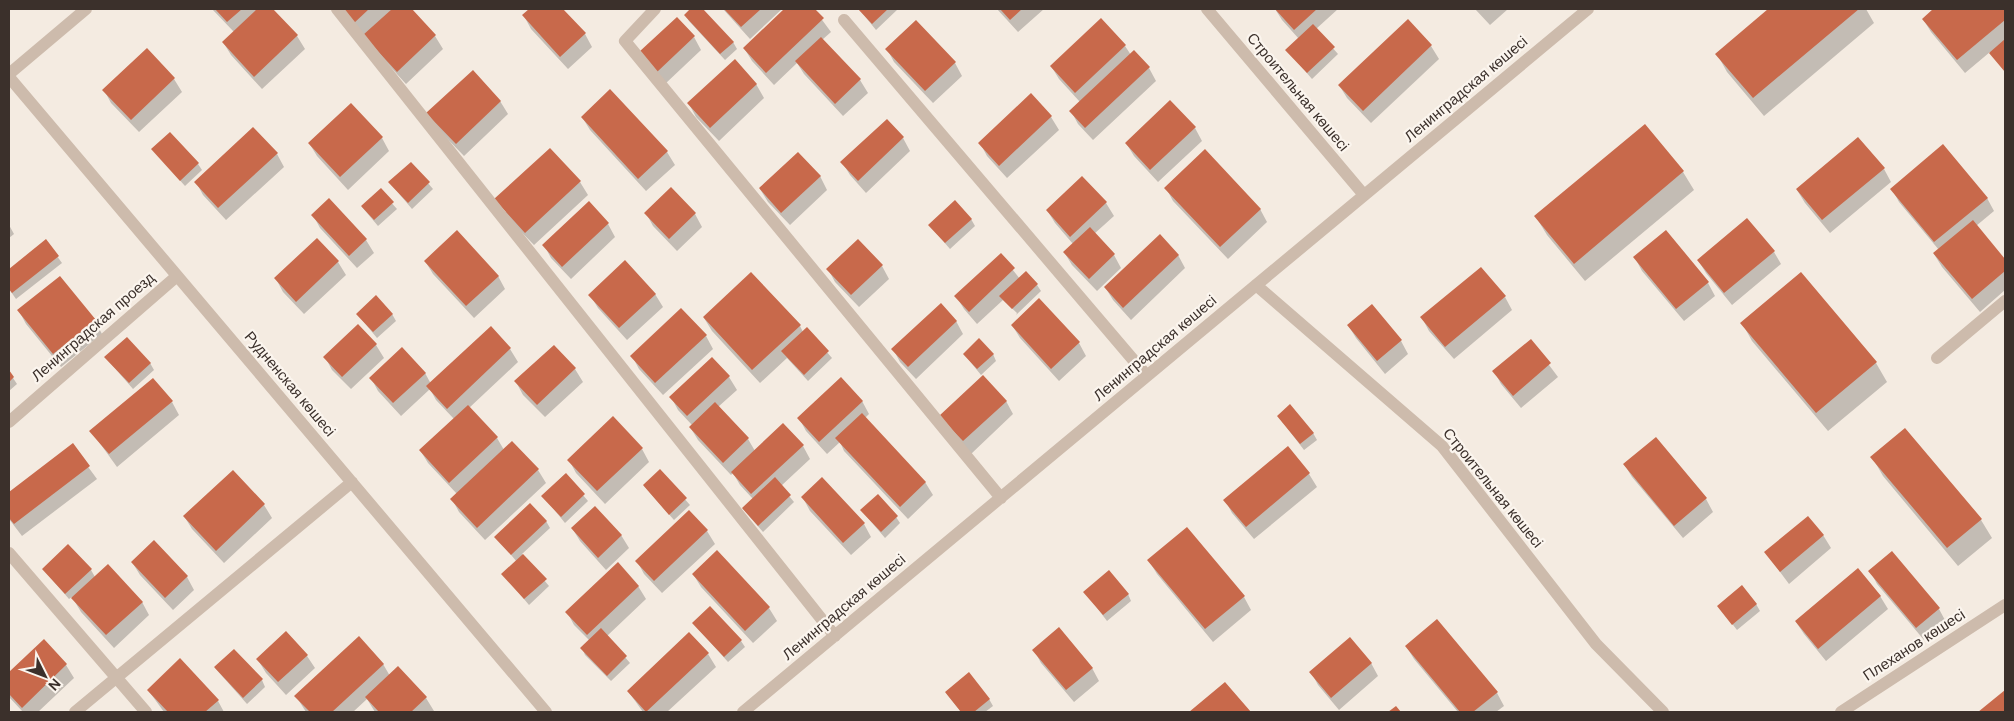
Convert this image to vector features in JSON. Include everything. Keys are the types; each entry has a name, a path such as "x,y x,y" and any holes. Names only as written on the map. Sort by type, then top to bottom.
{"street":[{"path":"9,75 86,9"},
{"path":"337,9 835,636"},
{"path":"655,9 625,41 1001,498"},
{"name":"Строительная көшесі","path":"1207,9 1364,195"},
{"name":"Ленинградская көшесі","path":"744,712 1584,10"},
{"path":"844,20 1147,376"},
{"name":"Рудненская көшесі","path":"9,75 176,276 546,712"},
{"name":"Ленинградская проезд","path":"9,422 176,276"},
{"name":"Строительная көшесі","path":"1256,285 1442,446 1596,644 1662,712"},
{"path":"1938,358 2005,301"},
{"path":"75,712 352,482"},
{"path":"9,553 146,712"},
{"name":"Плеханов көшесі","path":"1841,712 2005,605"}],"building":[{"path":"215,9 242,9 227,22"},
{"path":"257,9 273,9 298,35 254,77 222,42"},
{"path":"340,9 369,9 353,24"},
{"path":"392,9 412,9 436,35 397,72 363,35"},
{"path":"529,9 563,9 586,33 560,57 522,15"},
{"path":"690,9 703,9 734,42 720,54 684,15"},
{"path":"724,9 761,9 741,27"},
{"path":"784,9 815,9 824,18 766,73 743,48"},
{"path":"858,9 888,9 872,24"},
{"path":"1000,9 1022,9 1010,20"},
{"path":"1275,9 1317,9 1294,30"},
{"path":"1768,9 1859,9 1753,98 1715,54"},
{"path":"1933,9 2005,9 2005,20 1957,60 1922,19"},
{"path":"677,17 695,36 657,72 639,52"},
{"path":"1101,18 1126,45 1075,93 1050,66"},
{"path":"1408,19 1432,45 1363,111 1338,85"},
{"path":"916,20 956,62 925,91 885,49"},
{"path":"1313,24 1335,47 1307,73 1285,50"},
{"path":"821,37 861,79 835,104 795,61"},
{"path":"2005,39 2005,72 1989,53"},
{"path":"147,48 175,78 131,120 102,90"},
{"path":"1134,50 1150,67 1085,128 1069,111"},
{"path":"735,59 757,84 710,128 687,103"},
{"path":"473,70 501,101 456,144 426,113"},
{"path":"610,89 668,151 638,179 581,117"},
{"path":"1031,93 1052,116 999,166 978,143"},
{"path":"1170,100 1196,127 1150,170 1125,143"},
{"path":"351,103 383,137 340,177 308,143"},
{"path":"887,119 904,137 858,181 840,162"},
{"path":"1645,124 1684,171 1574,264 1534,216"},
{"path":"253,127 278,153 218,208 194,182"},
{"path":"170,132 199,163 180,181 151,149"},
{"path":"1858,137 1885,168 1822,220 1796,189"},
{"path":"1943,144 1988,198 1934,242 1890,189"},
{"path":"550,148 581,181 525,233 494,199"},
{"path":"1205,149 1261,209 1220,247 1164,188"},
{"path":"798,152 821,176 781,213 759,188"},
{"path":"411,162 430,182 408,203 388,182"},
{"path":"1082,176 1107,202 1070,237 1046,210"},
{"path":"671,187 696,213 669,239 644,213"},
{"path":"381,188 394,202 374,220 361,206"},
{"path":"329,198 367,239 349,256 311,215"},
{"path":"955,200 972,219 945,243 928,225"},
{"path":"589,201 609,223 562,267 542,245"},
{"path":"1747,218 1775,251 1724,293 1697,260"},
{"path":"1973,220 2005,259 2005,271 1972,299 1933,253"},
{"path":"1090,227 1115,254 1089,279 1063,252"},
{"path":"457,230 499,276 466,306 424,261"},
{"path":"1666,230 1709,282 1676,309 1633,257"},
{"path":"1160,234 1179,255 1123,308 1104,287"},
{"path":"317,238 339,261 296,302 274,278"},
{"path":"46,239 59,256 12,293 9,289 9,269"},
{"path":"858,239 883,265 851,295 826,269"},
{"path":"1001,253 1015,268 969,312 954,296"},
{"path":"625,260 656,294 619,328 588,295"},
{"path":"1481,267 1506,296 1445,347 1420,317"},
{"path":"1026,271 1038,284 1012,309 999,296"},
{"path":"751,272 801,325 752,370 703,317"},
{"path":"1801,272 1877,362 1816,413 1740,323"},
{"path":"60,276 96,320 53,354 17,310"},
{"path":"376,295 393,314 373,332 356,314"},
{"path":"1039,298 1080,342 1051,369 1011,325"},
{"path":"941,303 957,321 908,367 891,349"},
{"path":"1372,304 1402,340 1377,361 1347,325"},
{"path":"681,308 707,335 655,383 630,356"},
{"path":"358,324 377,344 342,377 323,357"},
{"path":"491,326 511,348 447,409 426,386"},
{"path":"807,327 829,351 804,375 781,351"},
{"path":"127,337 151,363 129,383 104,357"},
{"path":"979,338 994,354 977,369 963,354"},
{"path":"1531,339 1551,363 1513,396 1492,371"},
{"path":"554,345 576,368 537,405 514,381"},
{"path":"402,347 426,373 393,403 369,378"},
{"path":"712,357 730,376 687,416 669,397"},
{"path":"9,370 14,377 9,382"},
{"path":"983,375 1007,401 963,441 939,416"},
{"path":"841,377 863,401 819,442 797,418"},
{"path":"153,378 173,401 109,454 89,431"},
{"path":"715,402 749,438 723,463 689,427"},
{"path":"1290,404 1314,433 1300,444 1277,416"},
{"path":"468,405 498,437 449,483 419,450"},
{"path":"862,413 926,482 900,507 835,438"},
{"path":"613,416 643,448 597,491 567,460"},
{"path":"783,423 804,445 751,494 731,472"},
{"path":"1905,428 1982,519 1947,548 1870,457"},
{"path":"1656,437 1707,498 1674,526 1623,464"},
{"path":"512,441 539,469 477,528 450,499"},
{"path":"73,443 90,466 14,524 9,518 9,492"},
{"path":"1288,446 1310,473 1246,527 1223,500"},
{"path":"660,469 687,498 669,515 643,485"},
{"path":"233,470 265,504 216,551 183,516"},
{"path":"566,473 585,494 561,517 541,496"},
{"path":"775,477 791,495 758,526 742,508"},
{"path":"822,477 865,523 843,543 801,497"},
{"path":"878,494 898,516 881,532 860,510"},
{"path":"530,503 547,521 511,555 494,537"},
{"path":"595,506 622,535 598,558 571,528"},
{"path":"689,510 708,530 654,581 635,561"},
{"path":"1808,516 1824,535 1780,572 1764,552"},
{"path":"1187,527 1245,596 1205,629 1147,560"},
{"path":"154,540 188,576 165,598 131,562"},
{"path":"68,544 92,569 65,594 42,569"},
{"path":"717,550 770,607 745,631 692,574"},
{"path":"1892,551 1940,608 1916,628 1868,571"},
{"path":"523,554 547,579 524,599 501,574"},
{"path":"618,562 639,586 587,635 565,612"},
{"path":"108,564 143,602 106,635 71,598"},
{"path":"1858,568 1881,596 1818,649 1795,621"},
{"path":"1109,570 1129,594 1103,615 1083,592"},
{"path":"1742,585 1757,604 1732,625 1717,606"},
{"path":"710,606 742,640 724,657 692,623"},
{"path":"1437,619 1498,692 1473,712 1460,712 1405,646"},
{"path":"1059,627 1093,668 1066,690 1032,650"},
{"path":"601,628 627,656 607,676 580,648"},
{"path":"286,631 308,655 278,682 256,659"},
{"path":"689,632 709,653 646,712 627,691"},
{"path":"359,636 384,664 332,712 310,712 294,696"},
{"path":"1350,637 1372,663 1331,698 1309,672"},
{"path":"44,639 67,664 22,708 9,694 9,672"},
{"path":"234,649 263,679 243,698 214,667"},
{"path":"180,658 219,700 205,712 168,712 147,690"},
{"path":"398,666 427,697 411,712 379,712 365,697"},
{"path":"969,672 990,699 974,712 961,712 945,692"},
{"path":"1225,682 1251,712 1189,712"},
{"path":"2005,690 2005,712 1978,712"},
{"path":"1396,706 1401,712 1388,712"}]}
